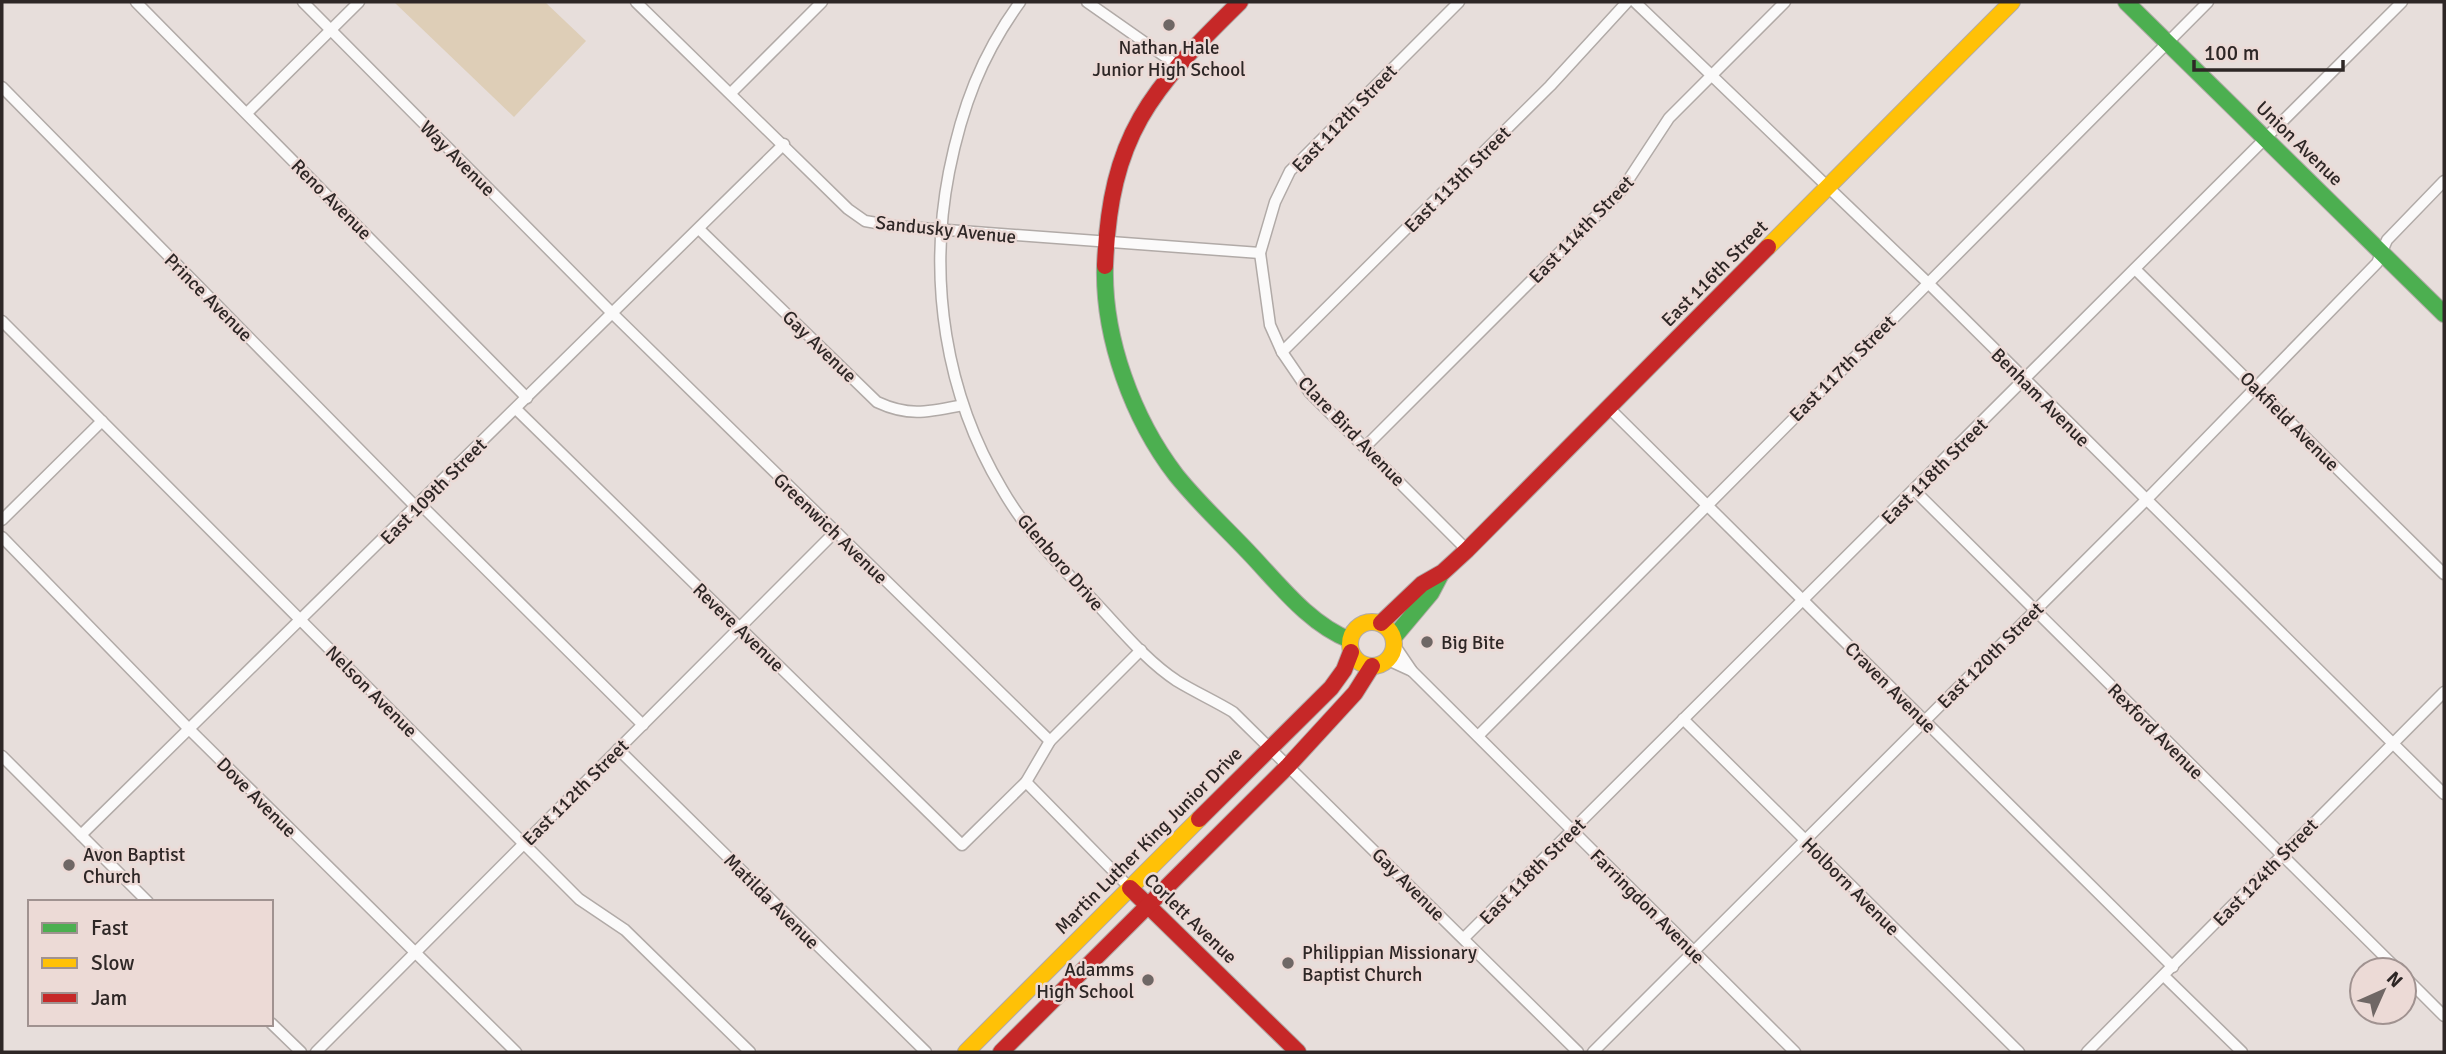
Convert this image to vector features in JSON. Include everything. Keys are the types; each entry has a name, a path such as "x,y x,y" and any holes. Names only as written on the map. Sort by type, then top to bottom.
{"main road":[{"path":"1240,2 1177,65 1153,95 1136,127 1119,173 1103,244 1111,330 1123,380 1158,449 1196,500 1312,614 1317,624 1352,640"},
{"name":"East 116th Street","path":"1381,623 1422,584 1443,572 1467,550 2012,2"},
{"name":"Union Avenue","path":"2126,2 2444,314"},
{"name":"East 116th Street","path":"1387,652 1431,593 1443,572"},
{"path":"1000,1052 1288,766 1355,693 1387,652 1381,623 1368,622 1352,640"},
{"path":"1352,640 1357,661 1387,652"},
{"name":"Martin Luther King Junior Drive","path":"966,1052 1331,688 1344,670 1352,640"},
{"name":"Corlett Avenue","path":"1130,888 1298,1052"}],"street":[{"name":"Reno Avenue","path":"136,2 527,398"},
{"name":"Way Avenue","path":"303,2 612,314"},
{"path":"247,113 359,2"},
{"name":"Sandusky Avenue","path":"638,2 848,209 865,220 1103,244 1260,253"},
{"path":"731,93 822,2"},
{"name":"Glenboro Drive","path":"1020,2 982,63 962,111 940,229 942,305 963,405 1002,489 1033,534 1141,650 1175,680 1233,712 1269,747"},
{"path":"1087,2 1177,65"},
{"name":"East 112th Street","path":"1260,253 1275,202 1290,171 1459,2"},
{"name":"East 113th Street","path":"1282,352 1550,86 1627,2"},
{"name":"Benham Avenue","path":"1635,2 1927,282 2023,381 2444,794"},
{"name":"East 114th Street","path":"1365,447 1621,191 1669,118 1785,2"},
{"name":"East 117th Street","path":"1478,736 1706,503 2208,2"},
{"name":"East 118th Street","path":"1464,938 1915,491 2402,2"},
{"name":"Prince Avenue","path":"2,87 419,506 643,725"},
{"name":"East 109th Street","path":"81,835 784,145"},
{"name":"East 120th Street","path":"1593,1052 2145,500 2377,263 2387,240 2444,181"},
{"name":"Gay Avenue","path":"699,229 877,402 899,412 925,413 963,405"},
{"name":"Clare Bird Avenue","path":"1260,253 1269,325 1282,352 1310,393 1467,550"},
{"name":"Oakfield Avenue","path":"2135,269 2444,575"},
{"name":"Greenwich Avenue","path":"612,314 1050,741"},
{"name":"Nelson Avenue","path":"2,321 579,899 625,930 750,1052"},
{"name":"Craven Avenue","path":"1609,408 2173,967"},
{"name":"Revere Avenue","path":"516,409 962,845 1026,782"},
{"path":"2,520 102,421"},
{"name":"Rexford Avenue","path":"1915,491 2384,956"},
{"name":"East 112th Street","path":"316,1052 835,532"},
{"name":"Dove Avenue","path":"2,537 189,729 516,1052"},
{"path":"1026,782 1050,741 1141,650"},
{"name":"Farringdon Avenue","path":"1387,652 1412,671"},
{"name":"Farringdon Avenue","path":"1387,652 1412,671 1795,1052"},
{"name":"East 124th Street","path":"2087,1052 2444,692"},
{"name":"Holborn Avenue","path":"1683,719 2019,1052"},
{"name":"Gay Avenue","path":"1269,747 1578,1052"},
{"name":"Matilda Avenue","path":"618,750 926,1052"},
{"path":"2,756 146,900"},
{"name":"Corlett Avenue","path":"1026,782 1130,888"},
{"path":"2164,976 2242,1052"},
{"path":"2418,990 2444,1016"},
{"path":"273,1025 301,1052"}],"shaded area":[{"path":"394,2 545,2 586,41 514,117"}],"traffic: fast":[{"path":"2126,2 2444,314"},
{"path":"1105,266 1109,321 1115,349 1134,403 1161,453 1195,497 1297,604 1322,625 1350,640"},
{"path":"1394,637 1431,593 1441,574"}],"traffic: slow":[{"path":"1768,247 2012,2"},
{"path":"1372,622 1381,623 1388,628 1393,635 1394,644 1393,653 1388,660 1381,665 1372,666 1363,665 1356,660 1351,653 1350,644 1351,635 1356,628 1363,623 1372,622"},
{"path":"966,1052 1199,819"}],"traffic: jam":[{"path":"1105,266 1116,182 1126,148 1141,118 1182,62 1240,2"},
{"path":"1381,623 1422,584 1443,572 1467,550 1768,247"},
{"path":"1199,819 1331,688 1344,670 1351,652"},
{"path":"1001,1052 1288,766 1355,693 1372,666"},
{"path":"1130,888 1298,1052"}],"place":[{"name":"Nathan Hale Junior High School","path":"1169,25"},
{"name":"Big Bite","path":"1427,642"},
{"name":"Avon Baptist Church","path":"69,865"},
{"name":"Philippian Missionary Baptist Church","path":"1288,963"},
{"name":"Adamms High School","path":"1148,980"}]}
